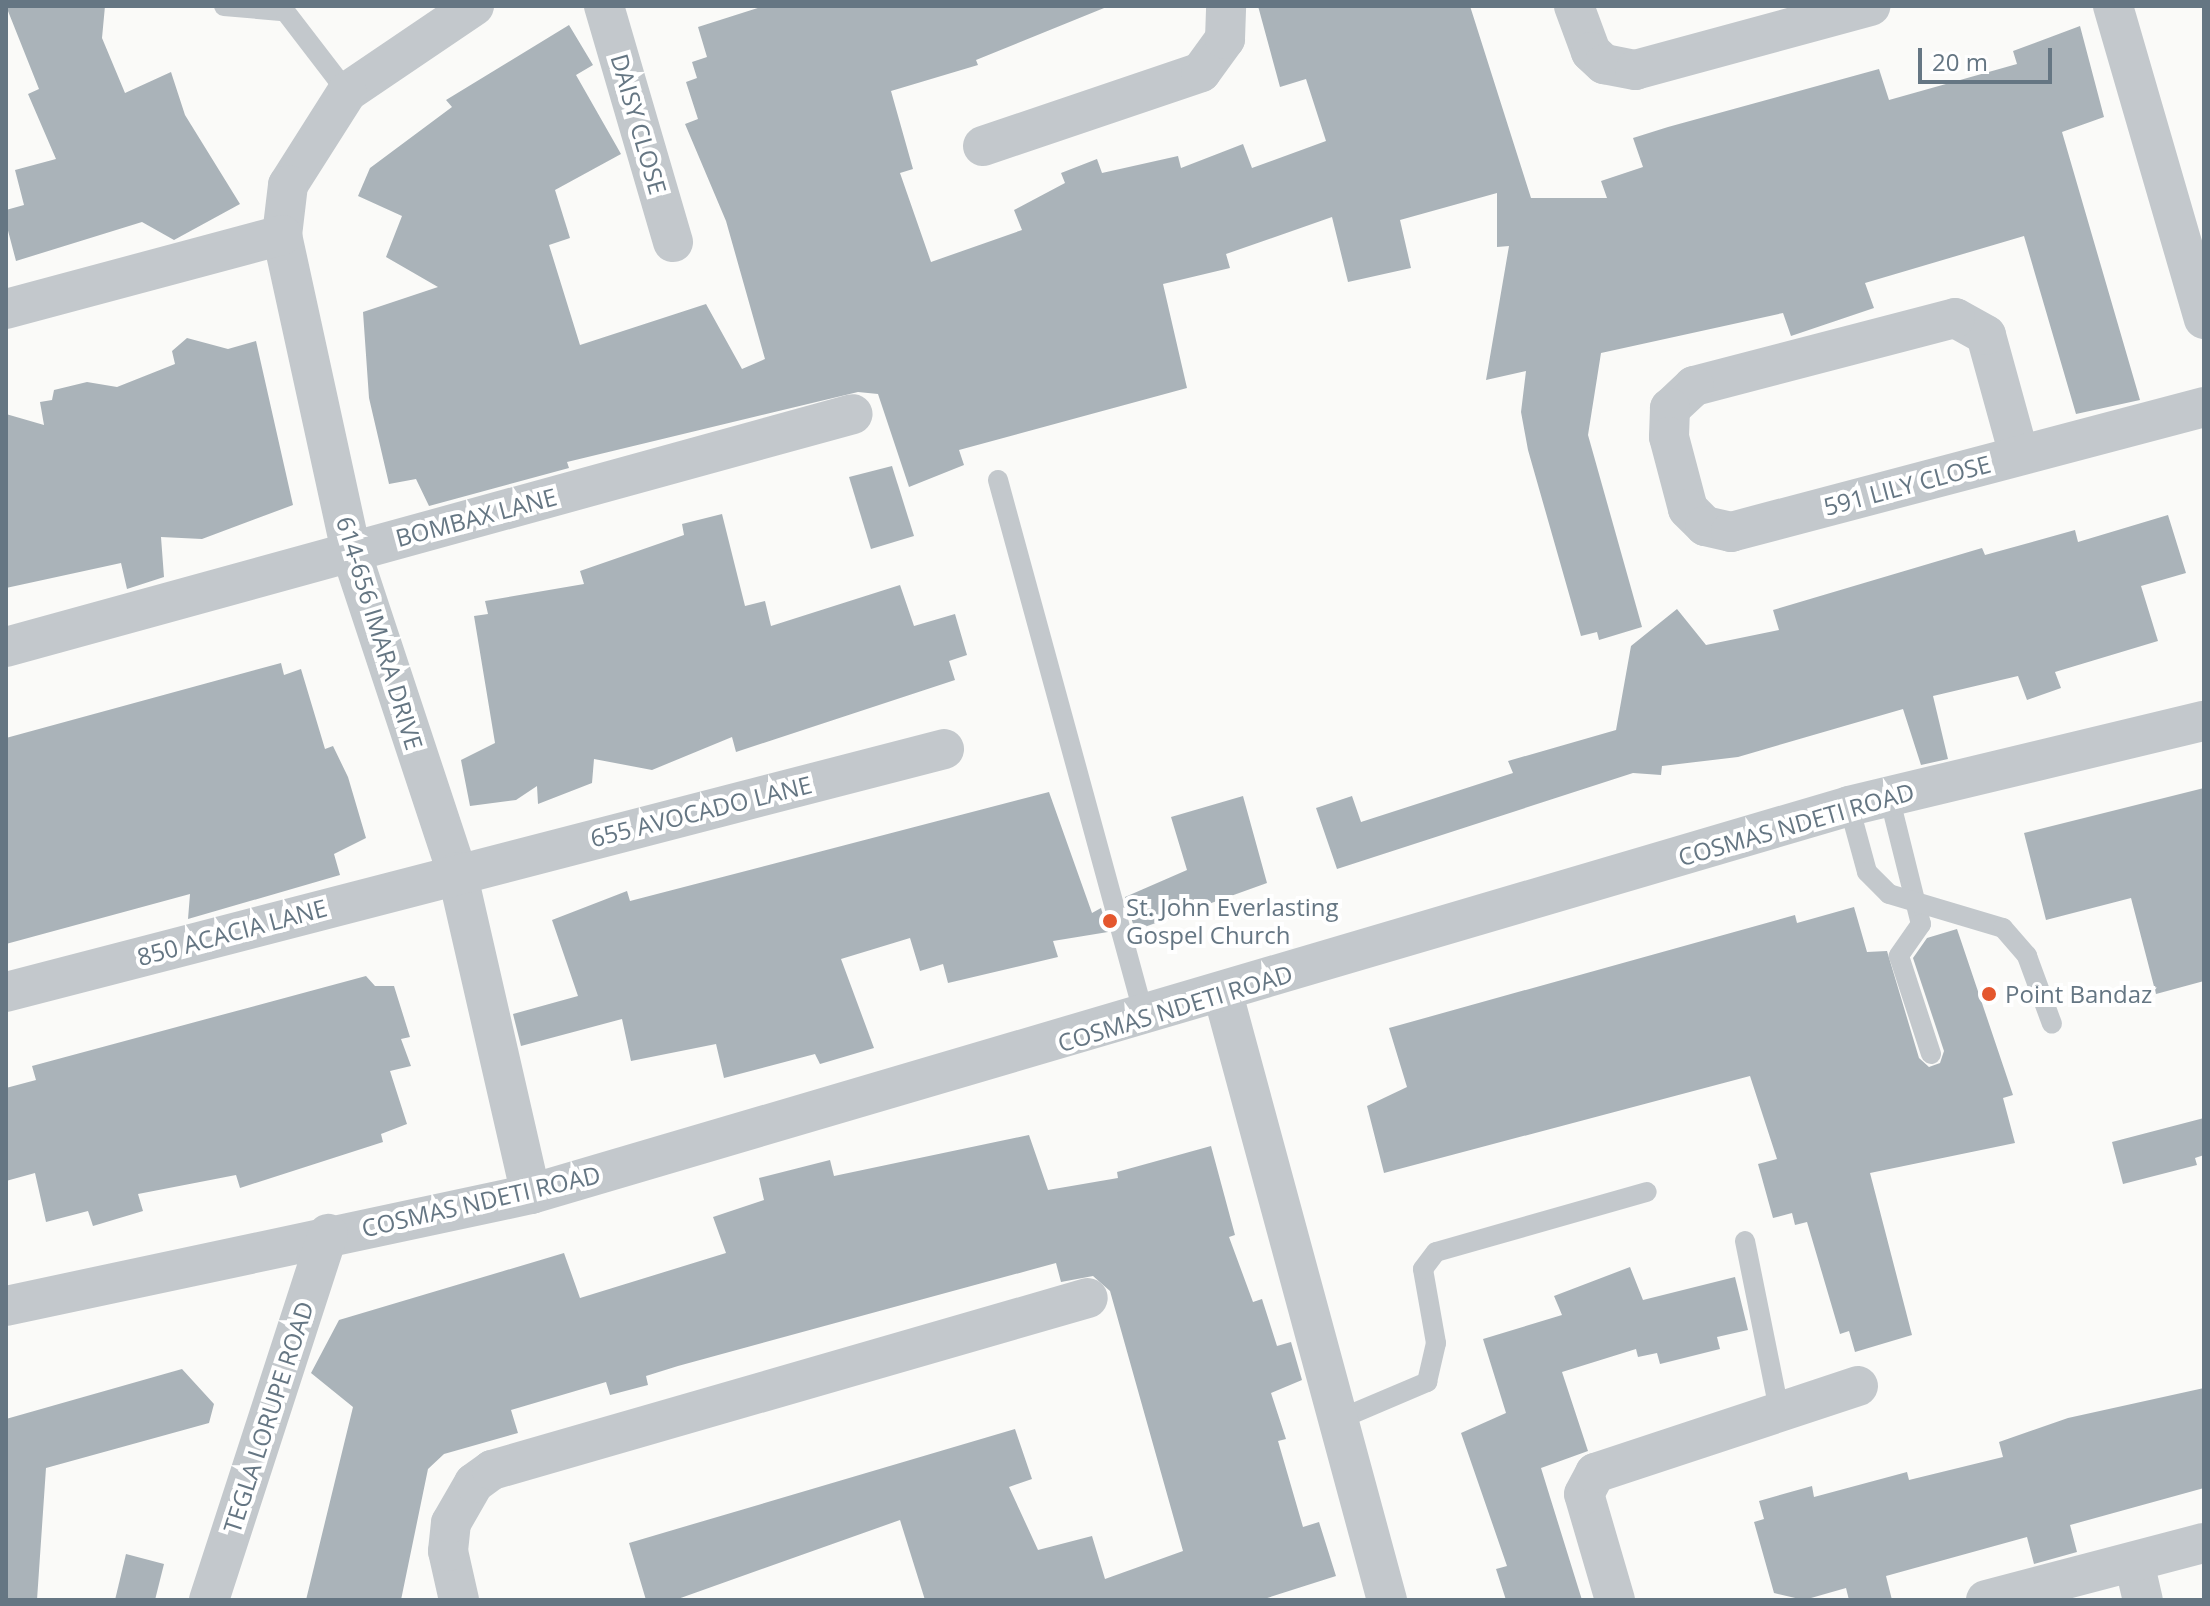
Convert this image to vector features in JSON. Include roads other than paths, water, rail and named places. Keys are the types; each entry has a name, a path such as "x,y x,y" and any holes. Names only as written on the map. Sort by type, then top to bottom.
{"street":[{"name":"DAISY CLOSE","path":"604,6 673,242"},
{"path":"983,146 1201,72 1225,39 1226,6"},
{"path":"1574,6 1591,52 1616,69 1635,70 1870,6"},
{"path":"2113,6 2194,245 2204,319"},
{"name":"614-656 IMARA DRIVE","path":"464,7 347,92 288,185 282,235 351,552 457,872 531,1194"},
{"path":"6,309 282,235"},
{"name":"591 LILY CLOSE","path":"2019,455 1986,335 1955,318 1694,386 1670,408 1669,437 1688,509 1705,526 1731,532 2204,407"},
{"name":"BOMBAX LANE","path":"6,647 853,414"},
{"name":"COSMAS NDETI ROAD","path":"6,1306 328,1234 531,1194 1145,1019 1849,806 2204,721"},
{"name":"655 AVOCADO LANE","path":"457,872 944,749"},
{"name":"850 ACACIA LANE","path":"6,992 457,872"},
{"path":"1223,994 1387,1600"},
{"name":"TEGLA LORUPE ROAD","path":"209,1600 328,1234"},
{"path":"459,1600 449,1563 451,1523 474,1483 492,1470 1088,1298"},
{"path":"1615,1600 1584,1494 1595,1473 1779,1409 1858,1386"},
{"path":"1986,1600 2204,1543"},
{"path":"2134,1562 2143,1600"}],"lane":[{"path":"224,6 281,8 347,92"},
{"path":"998,480 1145,1019"},
{"path":"1889,796 1917,906 1920,930 1898,950 1931,1054"},
{"path":"1849,806 1867,872 1889,894 1917,906 1969,912 2003,928 2027,956 2052,1024"},
{"path":"1340,1419 1427,1382 1436,1343 1423,1269 1436,1252 1647,1192"},
{"path":"1745,1241 1779,1409"}],"place":[{"name":"St. John Everlasting Gospel Church","path":"1110,921"},
{"name":"Point Bandaz","path":"1989,994"}]}
